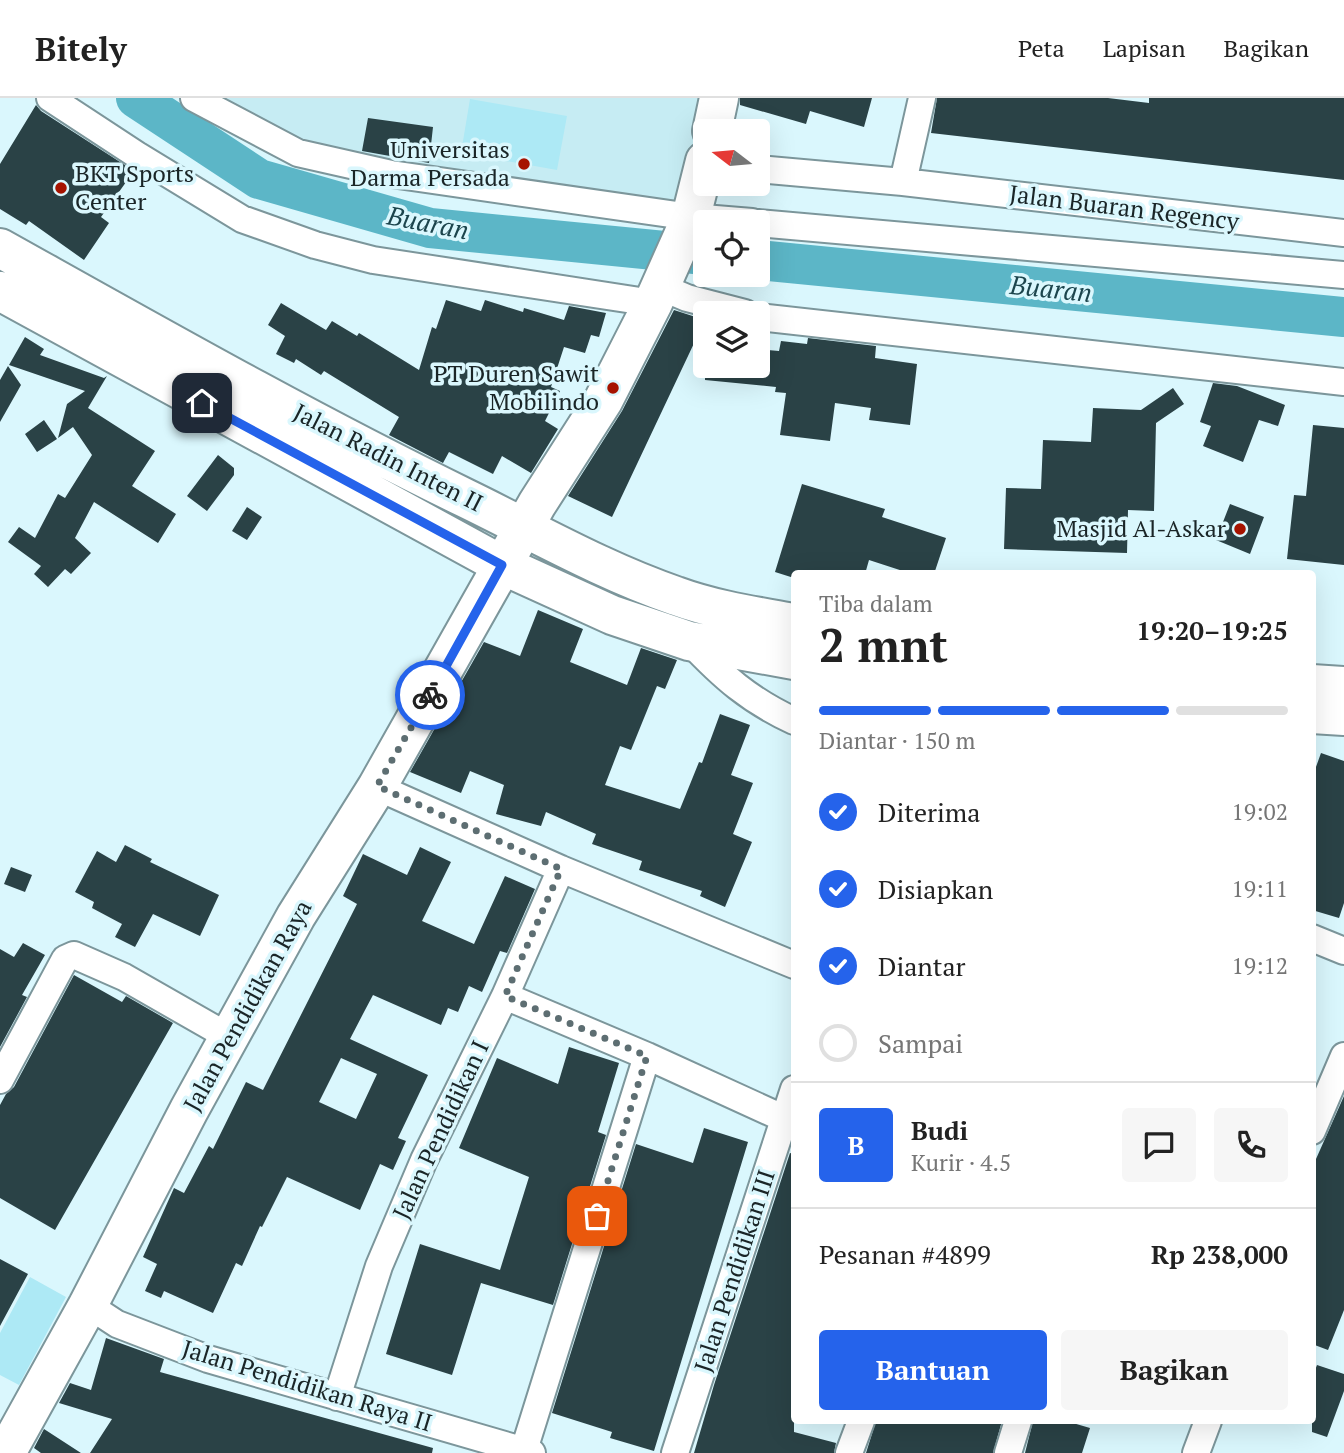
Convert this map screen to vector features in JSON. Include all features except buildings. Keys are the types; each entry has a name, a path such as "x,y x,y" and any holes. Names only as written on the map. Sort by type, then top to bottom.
{"main road":[{"path":"715,119 719,98"},
{"name":"Jalan Pendidikan Raya","path":"13,1451 229,1037 296,916 377,786 523,527 603,401 659,290 686,228 695,196"},
{"name":"Jalan Radin Inten II","path":"0,248 188,354 373,453 594,561 676,597 791,622"},
{"name":"Jalan Radin Inten II","path":"0,291 502,565 612,615 689,641 791,659"},
{"path":"1316,684 1344,686"},
{"path":"1316,714 1344,716"}],"street":[{"path":"50,98 242,219 315,245 373,260 659,290 699,301"},
{"path":"194,98 298,153 391,174 693,227"},
{"path":"903,182 922,98"},
{"name":"Jalan Buaran Regency","path":"770,170 903,182 1344,233"},
{"path":"770,224 1344,275"},
{"path":"770,318 1344,382"},
{"path":"689,641 723,677 751,698 791,719"},
{"path":"377,786 561,869 791,964"},
{"name":"Jalan Pendidikan I","path":"337,1397 379,1266 424,1160 505,996 561,869"},
{"path":"1316,940 1344,951"},
{"path":"0,1080 65,959 74,955 124,977 229,1037"},
{"path":"505,996 647,1056 785,1119"},
{"path":"528,1452 647,1056"},
{"path":"1316,1121 1344,1056"},
{"name":"Jalan Pendidikan III","path":"676,1453 791,1099"},
{"name":"Jalan Pendidikan Raya II","path":"88,1305 117,1324 208,1359 528,1452"},
{"path":"849,1453 859,1424"},
{"path":"1008,1453 1017,1424"},
{"path":"1196,1453 1207,1424"}],"shaded area":[{"name":"Universitas Darma Persada","path":"194,98 717,98 712,119 693,119 693,196 696,196 691,217 298,153"},
{"path":"470,99 567,116 557,170 461,153"},
{"path":"30,1277 66,1297 19,1385 0,1375 0,1333"}],"waterway":[{"name":"Buaran","path":"136,98 259,179 430,228 693,254"},
{"name":"Buaran","path":"770,261 1344,317"}],"way so far":[{"path":"430,695 377,786 561,869 505,996 647,1056 597,1216"}],"place":[{"name":"Universitas Darma Persada","path":"524,164"},
{"name":"BKT Sports Center","path":"61,188"},
{"name":"PT Duren Sawit Mobilindo","path":"613,388"},
{"name":"Masjid Al-Askar","path":"1240,529"}],"route":[{"path":"202,403 502,565 430,695"}]}
